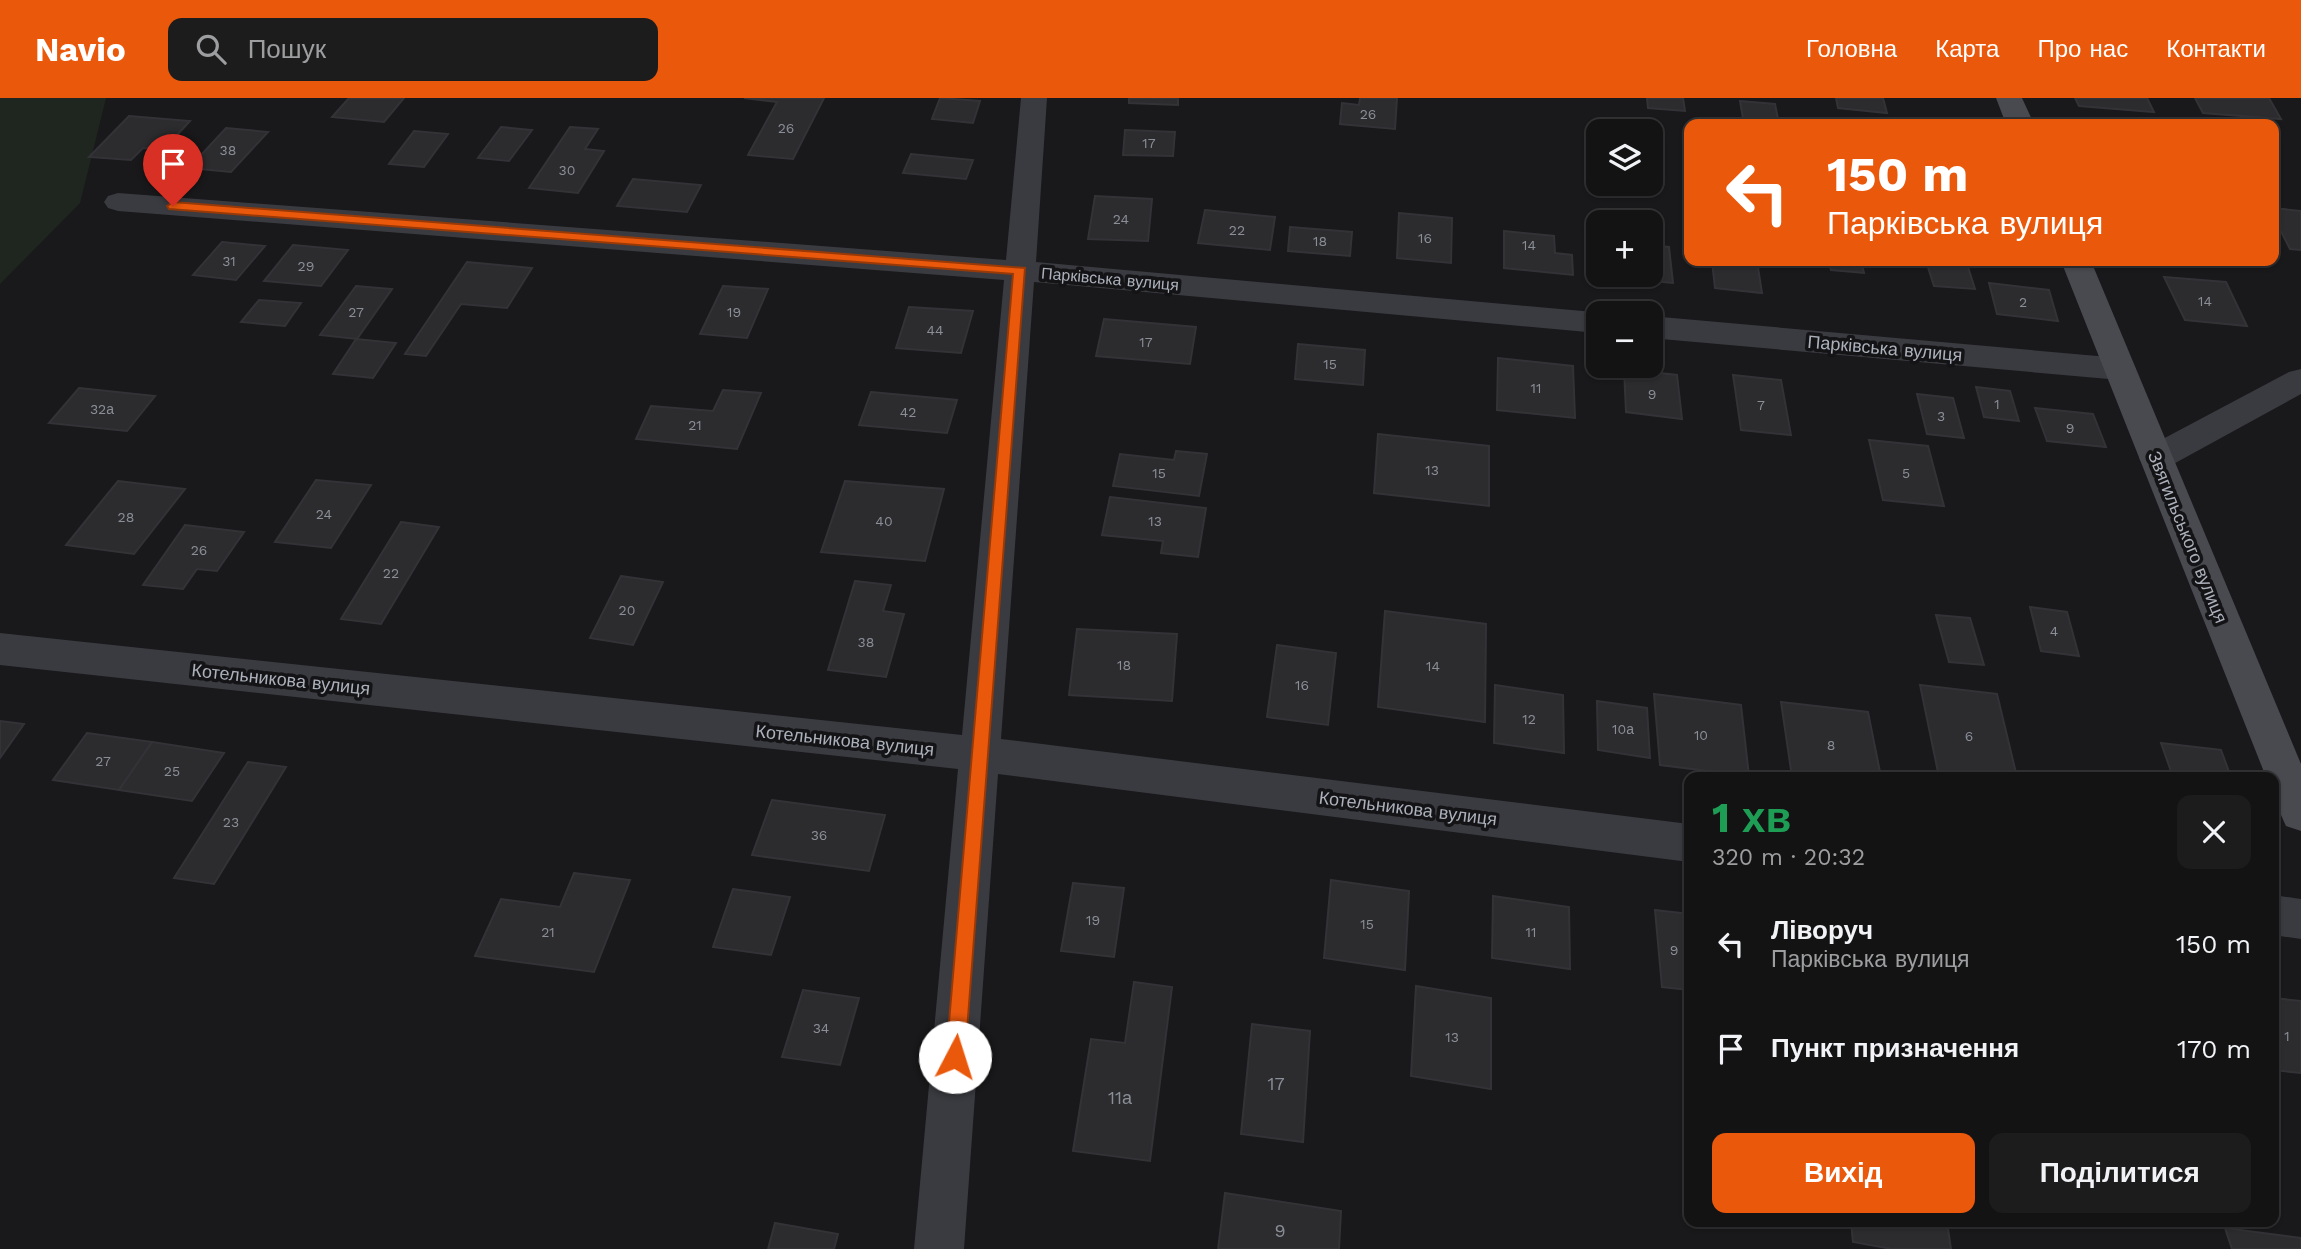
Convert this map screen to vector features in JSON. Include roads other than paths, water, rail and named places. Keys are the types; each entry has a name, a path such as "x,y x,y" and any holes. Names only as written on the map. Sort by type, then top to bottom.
{"street":[{"path":"939,1249 1034,98"},
{"path":"2010,98 2018,119"},
{"name":"Парківська вулиця","path":"118,202 1020,271 1586,321"},
{"name":"Звягильського вулиця","path":"2078,266 2301,813"},
{"name":"Парківська вулиця","path":"1663,328 2120,369"},
{"path":"2156,458 2301,380"},
{"name":"Котельникова вулиця","path":"0,649 980,754 1684,841"},
{"path":"2279,916 2301,919"}]}
